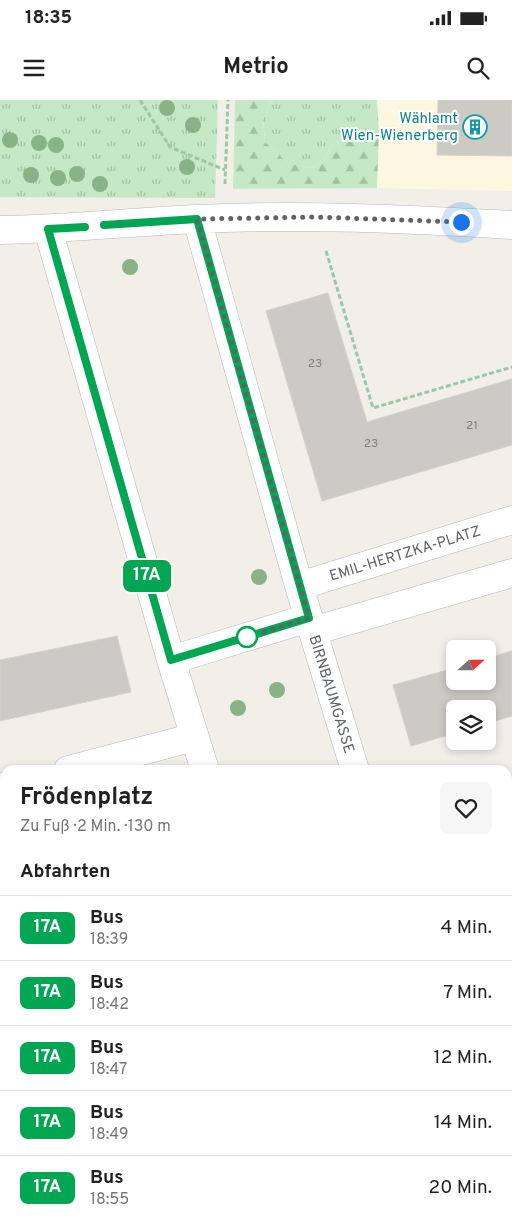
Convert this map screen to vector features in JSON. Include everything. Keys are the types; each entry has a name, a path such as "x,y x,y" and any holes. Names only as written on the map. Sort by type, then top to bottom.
{"street":[{"path":"0,230 48,229 210,219 316,217 512,225"},
{"name":"BIRNBAUMGASSE","path":"210,219 299,586 353,765"},
{"path":"48,229 171,660 203,765"},
{"name":"EMIL-HERTZKA-PLATZ","path":"299,586 512,520"},
{"path":"311,624 512,573"},
{"name":"BIRNBAUMGASSE","path":"171,660 311,624"},
{"path":"87,765 195,737"}],"path":[{"path":"140,100 170,146 225,170"},
{"path":"210,219 225,170 228,100"},
{"path":"316,217 373,408 512,367"}],"shaded area":[{"path":"235,100 512,100 512,191 377,188 233,189"}],"green space":[{"path":"0,100 218,100 215,198 0,197"},
{"path":"235,100 272,100 263,119 265,142 288,163 311,168 323,162 331,146 351,132 379,130 377,188 233,189"},
{"path":"272,100 377,100 379,130 351,132 331,146 323,162 311,168 288,163 265,142 263,119"}],"building":[{"name":"Wählamt Wien-Wienerberg","path":"438,100 512,100 512,156 437,155"},
{"path":"328,293 367,422 512,379 512,445 322,501 266,311"},
{"path":"117,636 131,692 0,721 0,660"},
{"path":"512,651 512,716 496,721 496,700 446,700 446,736 411,746 393,685 446,670 446,690 496,690 496,656"}],"bus line":[{"name":"17A","path":"85,227 48,229 171,660 309,618 197,219 104,225"}],"place":[{"name":"Wählamt Wien-Wienerberg","path":"475,127"}],"route":[{"path":"247,637 309,618 197,219 316,217 461,222"}]}
